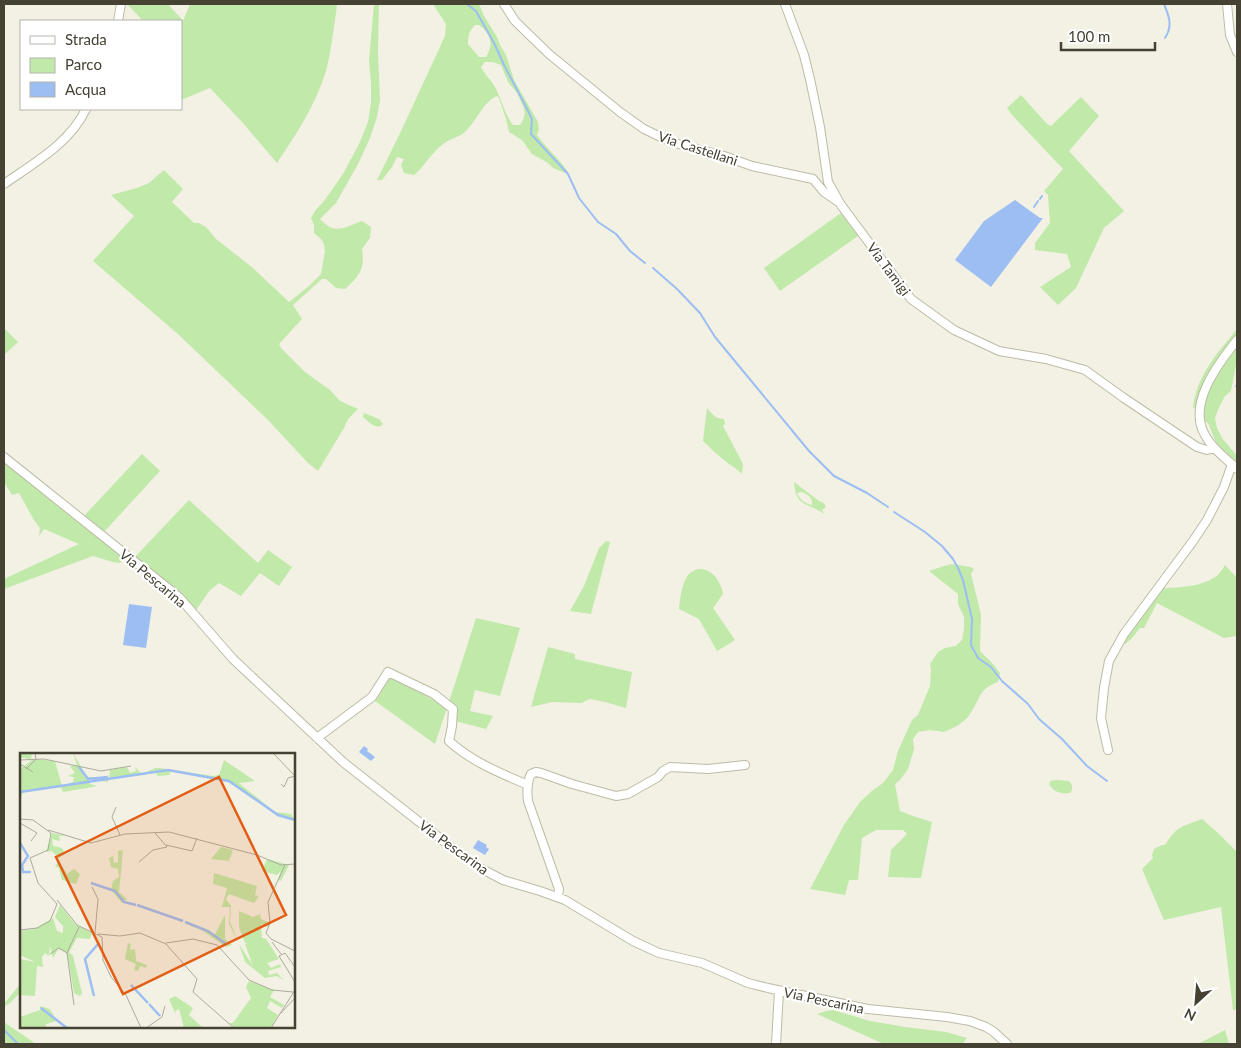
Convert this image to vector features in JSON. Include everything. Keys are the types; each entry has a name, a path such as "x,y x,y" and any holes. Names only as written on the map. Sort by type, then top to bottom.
{"street":[{"path":"118,20 122,4"},
{"name":"Via Castellani","path":"504,4 515,21 549,54 620,112 644,129 671,142 724,156 752,166 813,179 824,192 840,203"},
{"name":"Via Tamigi","path":"785,4 804,55 810,79 820,127 828,182 840,203 869,244 911,299 954,330 999,351 1046,358 1085,370 1197,446 1207,450 1214,448"},
{"path":"1227,4 1230,34 1237,52"},
{"path":"4,184 35,163 66,137 73,130 85,110"},
{"path":"1108,750 1101,718 1109,661 1124,634 1207,520 1234,466 1214,448 1205,435 1199,415 1202,398 1216,369 1237,340"},
{"name":"Via Pescarina","path":"4,457 174,593 233,659 317,738 358,774 474,864 503,880 558,897 650,950 702,963 748,983 779,991 868,1009 964,1020 986,1027 1007,1044"},
{"path":"317,738 372,697 388,672 434,694 452,709 452,726 449,741 457,748 470,758 528,785"},
{"path":"558,897 559,889 528,802 528,785 531,774 536,772 572,784 622,796 670,767 708,769 745,765"},
{"path":"776,1044 779,991"}],"green space":[{"path":"127,4 168,4 183,21 190,4 337,4 329,57 322,84 305,119 277,163 210,88 182,100 182,20 142,20"},
{"path":"374,4 379,4 378,53 380,100 377,117 358,164 336,203 320,219 336,229 362,221 371,227 370,238 362,249 362,267 358,276 345,289 336,288 326,279 322,279 293,305 302,319 279,344 305,372 330,390 340,401 358,409 348,419 318,471 179,335 93,261 134,216 111,195 149,183 164,170 183,189 172,202 194,223 199,223 206,227 216,239 253,268 289,302 309,286 321,274 325,251 321,239 314,233 314,225 311,218 343,174 368,122 371,103 369,60"},
{"path":"433,4 479,4 506,55 514,80 538,122 539,129 537,135 568,172 565,173 553,168 532,154 522,140 509,132 497,96 488,102 466,131 446,142 431,155 414,175 404,173 401,165 404,159 397,157 382,180 377,180 445,36 446,24","holes":["475,25 483,28 489,36 490,48 486,57 479,57 468,44 469,34","485,62 501,65 508,82 517,93 525,113 520,125 513,125 510,120 495,87 481,67"]},
{"path":"1021,95 1051,126 1081,97 1099,116 1069,151 1124,211 1104,228 1076,288 1058,305 1040,287 1071,267 1067,254 1035,250 1035,243 1050,223 1048,195 1044,191 1063,169 1007,108"},
{"path":"841,213 858,236 780,291 764,268"},
{"path":"4,328 18,342 4,355"},
{"path":"1237,329 1237,360 1231,391 1225,396 1215,418 1222,438 1237,456 1237,463 1219,447 1209,425 1193,407 1199,384 1209,365"},
{"path":"707,408 716,417 724,419 725,424 723,426 743,464 742,474 703,441"},
{"path":"364,413 379,419 383,424 378,427 373,425 363,417"},
{"path":"142,454 160,471 103,533 83,517"},
{"path":"4,461 125,560 120,563 93,556 4,589 4,579 79,544 44,529 39,536 40,528 19,493 12,495 4,482"},
{"path":"794,482 824,503 826,507 822,510 824,514 800,500 795,490","holes":["801,492 811,498 812,505 800,498 797,493"]},
{"path":"189,500 258,563 268,550 292,567 279,586 260,573 241,596 219,583 210,590 196,610 176,588 134,558"},
{"path":"606,541 610,542 591,614 570,611 584,586 599,548"},
{"path":"952,564 974,569 971,574 981,615 980,651 1000,673 998,682 983,691 970,714 962,723 944,732 930,730 918,732 913,739 914,749 908,769 895,784 900,811 932,822 921,878 888,877 891,850 907,834 903,830 876,830 862,838 858,880 849,880 845,895 810,889 844,825 860,802 883,783 893,770 898,751 912,720 918,715 930,686 930,664 938,652 945,648 956,646 962,640 964,617 958,604 958,594 929,571"},
{"path":"1225,565 1237,578 1237,636 1224,638 1157,603 1144,628 1140,628 1129,641 1121,645 1160,588 1182,587 1205,582 1218,575"},
{"path":"704,569 709,572 720,583 723,594 713,608 735,640 717,651 699,619 679,609 685,580 691,572"},
{"path":"476,618 520,628 500,696 475,690 470,711 493,716 486,729 455,721 449,702"},
{"path":"548,647 575,654 575,659 632,672 626,708 590,699 581,703 552,702 531,707"},
{"path":"389,675 447,708 435,744 375,701"},
{"path":"1050,781 1069,781 1072,785 1070,793 1055,791 1049,784"},
{"path":"1202,819 1237,852 1237,1009 1233,1010 1221,907 1164,920 1142,869 1153,858 1154,849 1165,845 1180,828"},
{"path":"20,984 20,993 4,1007 4,1004"},
{"path":"833,1010 870,1021 946,1032 967,1038 961,1044 884,1044 817,1014"},
{"path":"4,1022 36,1044 4,1044"},
{"path":"1225,1030 1229,1044 1198,1044"}],"water":[{"path":"1015,200 1040,218 1043,218 991,287 955,260 984,221"},
{"path":"129,604 152,607 146,648 123,645"},
{"path":"364,746 375,757 371,761 359,752"},
{"path":"478,840 487,845 486,847 489,849 485,855 473,848"}],"waterway":[{"path":"467,4 476,11 532,119 531,134 568,174 579,198 598,222 616,234 630,251 645,263"},
{"path":"1164,4 1170,25 1165,38"},
{"path":"1034,207 1038,201"},
{"path":"653,268 700,313 715,337 809,451 834,476 867,493 888,507"},
{"path":"894,512 925,532 942,546 953,559 963,580 972,619 971,645 978,658 991,667 1002,681 1028,704 1039,719 1062,739 1087,766 1107,781"},
{"path":"4,1030 18,1044"}]}
